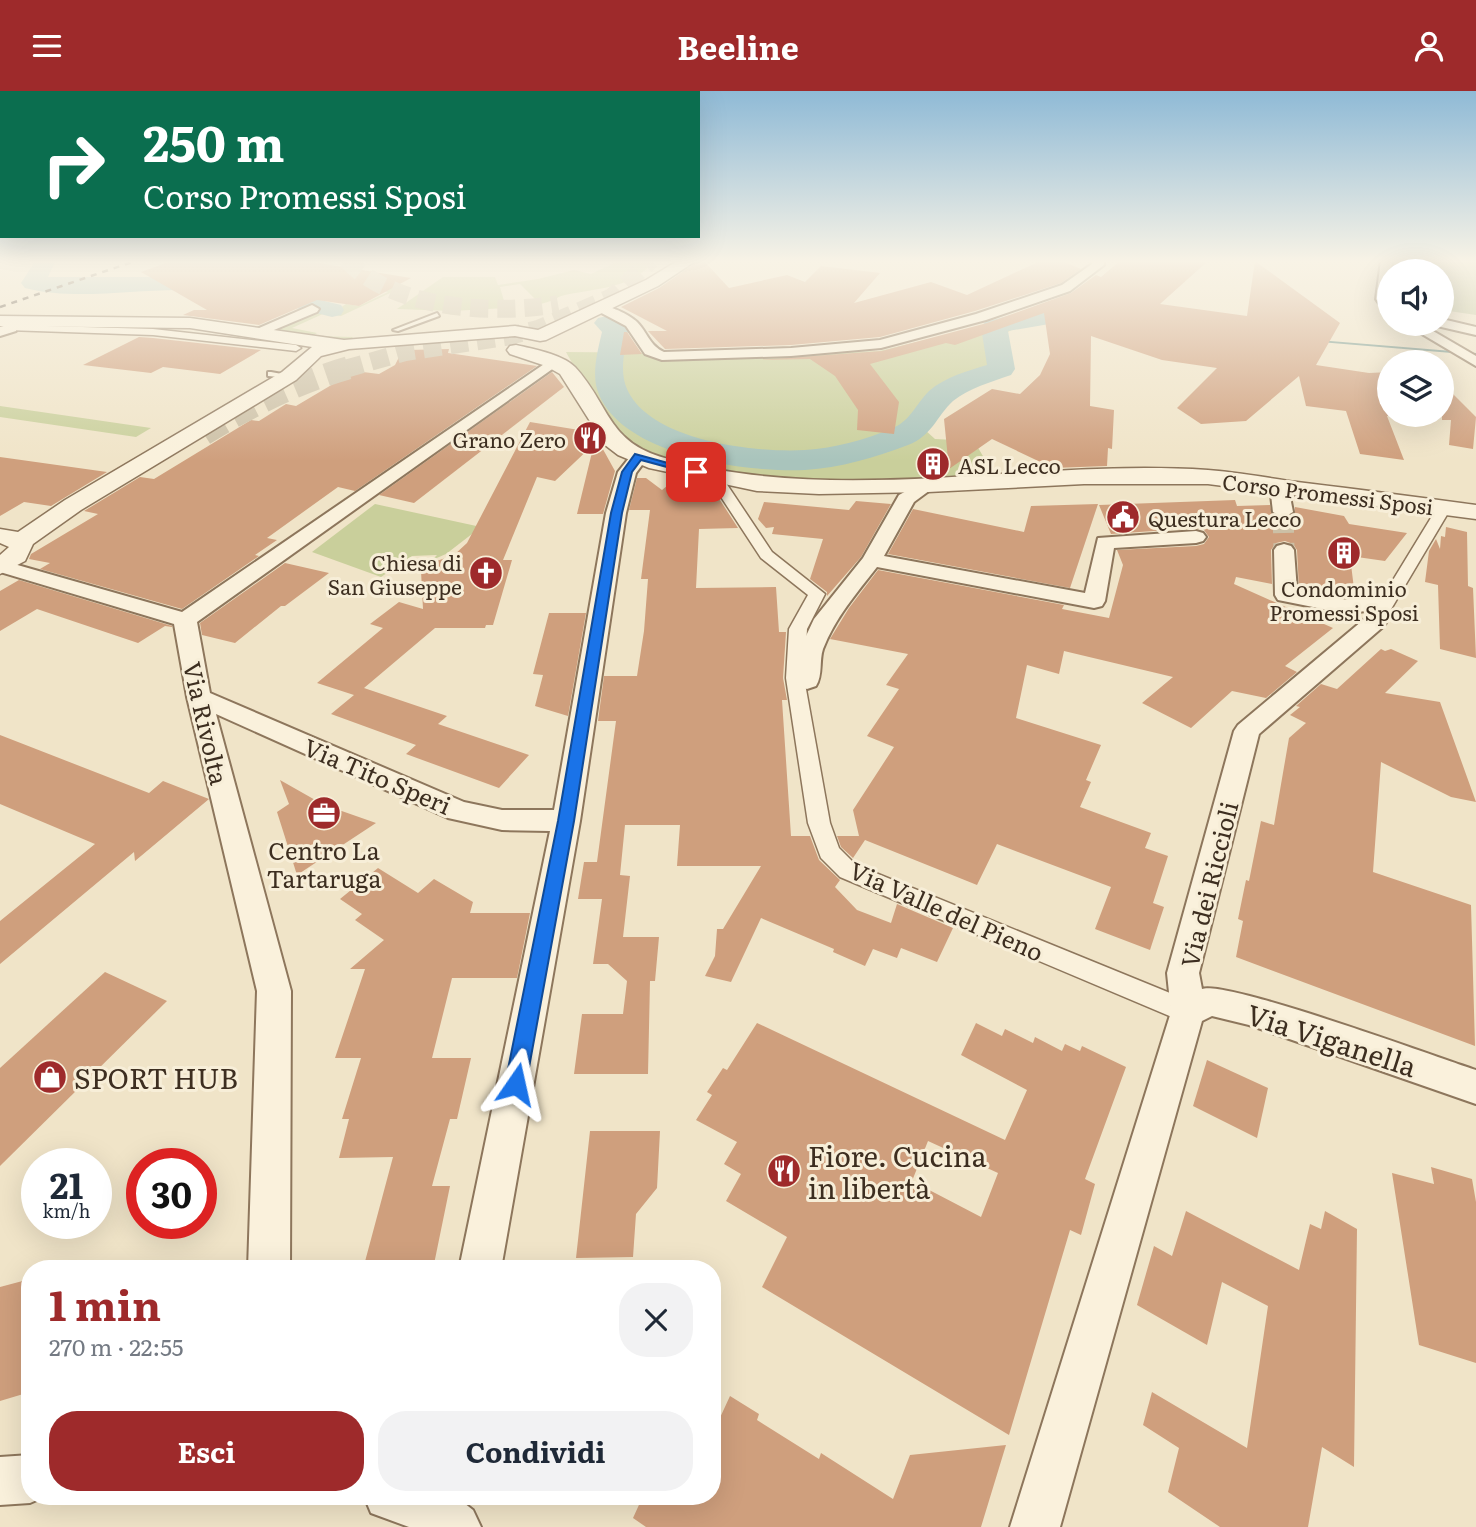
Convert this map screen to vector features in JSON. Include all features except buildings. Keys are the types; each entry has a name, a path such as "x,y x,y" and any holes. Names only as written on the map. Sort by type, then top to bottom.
{"street":[{"path":"4,327 152,332 304,347 512,338 544,347"},
{"path":"220,327 257,332 304,347 325,360 340,362"},
{"path":"257,332 269,327"},
{"path":"235,408 340,362 408,348 493,348 538,327"},
{"path":"1,566 185,620 572,327"},
{"path":"634,327 650,351 696,357 881,344 944,327"},
{"path":"1454,331 1476,331"},
{"path":"1446,336 1476,362"},
{"name":"Corso Promessi Sposi","path":"512,338 544,347 567,370 613,440 639,457 715,477 783,487 1172,476 1270,490 1476,512"},
{"path":"1,566 20,551 7,537 73,505 235,408 280,375 304,347"},
{"path":"482,1260 566,821 616,513 627,472 639,457"},
{"name":"Via Valle del Pieno","path":"715,477 766,555 817,594 798,629 794,678 818,823 829,852 848,871 861,877 1188,1013"},
{"path":"807,681 810,653 825,619 872,561 906,499 928,485"},
{"path":"1270,490 1283,512"},
{"name":"Via dei Riccioli","path":"1035,1527 1188,1013 1183,972 1247,731 1372,608 1444,508"},
{"path":"872,561 1094,601 1105,541 1196,537"},
{"path":"1284,550 1286,595 1348,607 1368,604 1371,599 1372,608"},
{"name":"Via Rivolta","path":"185,620 198,697 274,991 269,1260"},
{"name":"Via Tito Speri","path":"198,697 458,811 502,820 566,821"},
{"name":"Via Viganella","path":"1188,1013 1210,1001 1249,1010 1476,1087"},
{"path":"0,1481 21,1480"},
{"path":"418,1505 442,1512"}],"lane":[{"path":"396,330 404,327"}],"green space":[{"path":"294,327 292,328 317,333 312,336 353,337 337,340 265,329"},
{"path":"979,327 1015,328 1001,336 1009,365 1004,372 966,382 949,391 931,411 925,430 935,439 974,441 996,478 814,480 741,473 664,457 635,445 620,433 594,398 566,352 796,354 879,351"},
{"path":"0,406 151,428 136,437 0,417"},
{"path":"375,504 481,527 446,554 432,560 437,555 412,556 381,577 312,552"}],"waterway":[{"path":"611,327 615,331 610,367 612,389 624,409 644,425 668,438 696,447 725,454 781,460 830,457 857,451 913,431 938,399 949,390 1001,369 1000,349 994,327"},
{"path":"1320,341 1476,354"}],"tunnel":[{"path":"345,369 405,352 505,337 543,327"},
{"path":"204,434 276,395 351,367"},
{"path":"1283,512 1284,550"}],"place":[{"name":"Grano Zero","path":"590,438"},
{"name":"ASL Lecco","path":"933,464"},
{"name":"Questura Lecco","path":"1123,517"},
{"name":"Condominio Promessi Sposi","path":"1344,553"},
{"name":"Chiesa di San Giuseppe","path":"486,573"},
{"name":"Centro La Tartaruga","path":"324,813"},
{"name":"SPORT HUB","path":"50,1077"},
{"name":"Fiore. Cucina in libertà","path":"784,1171"}],"route":[{"path":"516,1084 566,821 616,513 627,472 639,457 696,472"}]}
